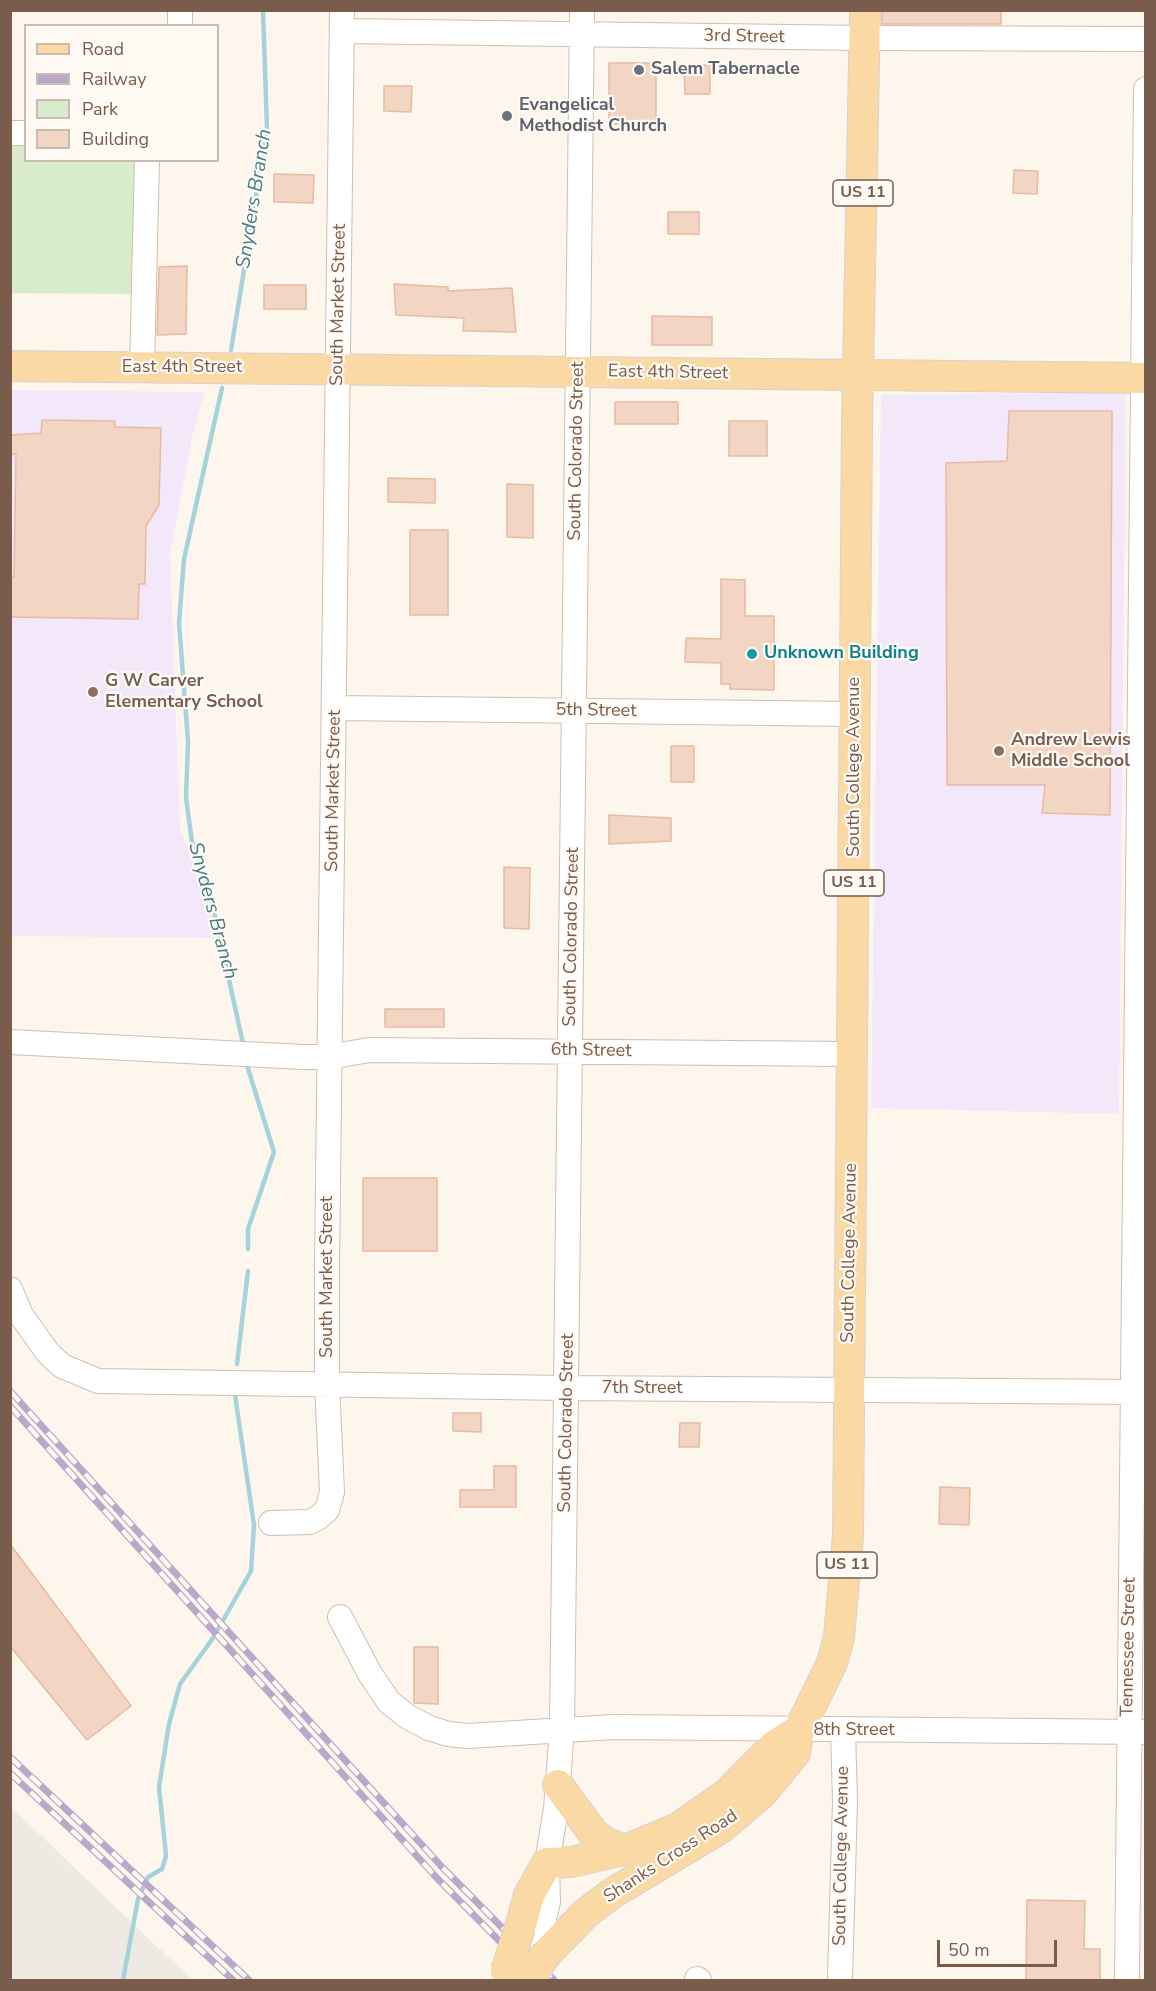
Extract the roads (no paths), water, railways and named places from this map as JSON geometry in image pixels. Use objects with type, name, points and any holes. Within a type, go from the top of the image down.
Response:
[{"type":"main road","name":"South College Avenue","points":[[799,1730],[828,1672],[839,1637],[848,1536],[858,375],[864,25]]},
{"type":"main road","name":"East 4th Street","points":[[10,366],[1144,378]]},
{"type":"main road","name":"Shanks Cross Road","points":[[547,1863],[571,1862],[625,1850],[678,1828],[706,1810],[745,1777],[774,1746],[799,1730]]},
{"type":"main road","name":"Shanks Cross Road","points":[[512,1977],[535,1942],[691,1847],[743,1811],[780,1773],[795,1753],[799,1730]]},
{"type":"main road","points":[[558,1785],[593,1833],[606,1843],[625,1850]]},
{"type":"main road","name":"South Colorado Street","points":[[535,1942],[529,1895],[547,1863]]},
{"type":"street","name":"3rd Street","points":[[342,21],[864,25],[1146,39]]},
{"type":"street","name":"South Market Street","points":[[271,1523],[310,1522],[327,1510],[331,1500],[327,1383],[329,1057],[336,708],[342,21]]},
{"type":"street","name":"South Colorado Street","points":[[547,1863],[558,1785],[562,1728],[582,22]]},
{"type":"street","name":"Tennessee Street","points":[[1127,1980],[1136,1732],[1146,89]]},
{"type":"street","points":[[142,368],[147,162]]},
{"type":"street","name":"5th Street","points":[[336,708],[856,714]]},
{"type":"street","name":"6th Street","points":[[10,1042],[329,1057],[369,1050],[853,1054]]},
{"type":"street","name":"7th Street","points":[[10,1289],[33,1335],[62,1366],[98,1381],[567,1388],[1139,1392]]},
{"type":"street","name":"8th Street","points":[[340,1617],[370,1674],[389,1702],[408,1718],[429,1728],[468,1736],[562,1728],[1136,1732]]},
{"type":"street","name":"South College Avenue","points":[[840,1980],[845,1802],[843,1731]]},
{"type":"waterway","name":"Snyders Branch","points":[[231,350],[267,129],[263,10]]},
{"type":"waterway","name":"Snyders Branch","points":[[222,388],[184,559],[179,623],[188,741],[186,798],[192,842],[209,889],[244,1048]]},
{"type":"waterway","name":"Snyders Branch","points":[[246,1062],[274,1152],[248,1229],[248,1249]]},
{"type":"waterway","name":"Snyders Branch","points":[[237,1364],[248,1271]]},
{"type":"waterway","name":"Snyders Branch","points":[[123,1980],[138,1899],[148,1877],[162,1869],[166,1856],[159,1787],[169,1724],[180,1684],[213,1638],[251,1571],[254,1525],[235,1395]]},
{"type":"railway","points":[[10,1391],[442,1867],[554,1980]]},
{"type":"railway","points":[[10,1406],[435,1876],[538,1980]]},
{"type":"railway","points":[[10,1757],[249,1980]]},
{"type":"railway","points":[[10,1773],[233,1980]]},
{"type":"place","name":"Salem Tabernacle","points":[[639,70]]},
{"type":"place","name":"Evangelical Methodist Church","points":[[507,116]]},
{"type":"place","name":"Unknown Building","points":[[752,654]]},
{"type":"place","name":"G W Carver Elementary School","points":[[93,692]]},
{"type":"place","name":"Andrew Lewis Middle School","points":[[999,751]]}]
